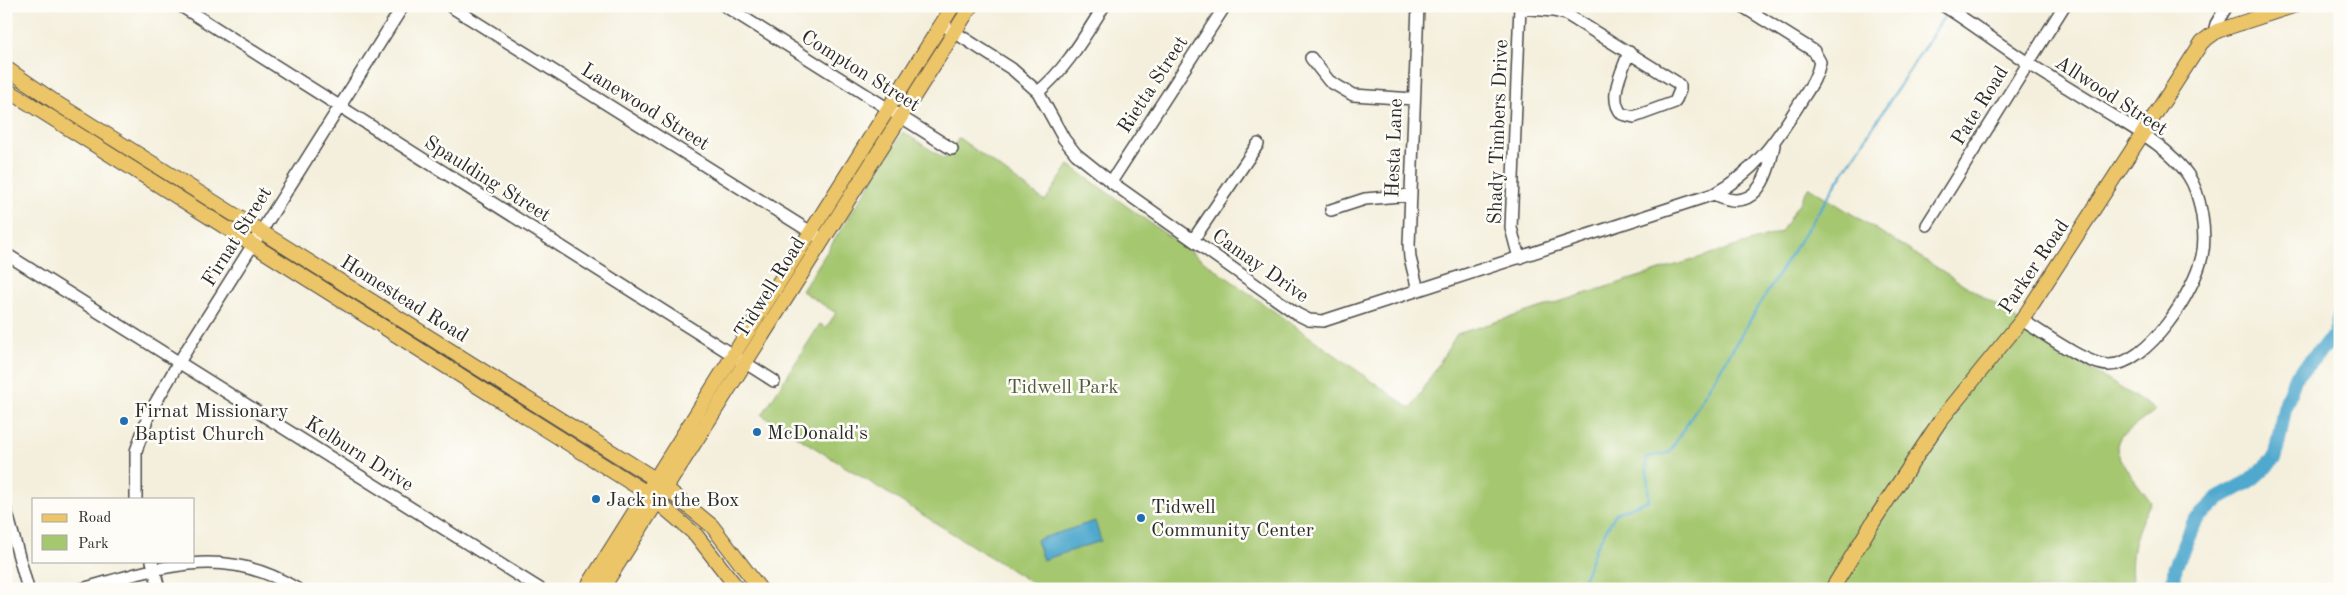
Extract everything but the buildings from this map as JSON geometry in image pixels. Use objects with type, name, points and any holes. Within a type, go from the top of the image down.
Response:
[{"type":"main road","name":"Tidwell Road","points":[[602,589],[733,355],[810,230],[953,6]]},
{"type":"main road","name":"Tidwell Road","points":[[660,484],[746,363],[822,239],[971,6]]},
{"type":"main road","name":"Parker Road","points":[[1832,589],[1875,519],[1935,429],[2022,320],[2202,42],[2215,28],[2293,6]]},
{"type":"main road","name":"Homestead Road","points":[[6,68],[58,104],[660,484],[712,526],[760,589]]},
{"type":"main road","name":"Homestead Road","points":[[6,89],[442,363],[652,498],[696,535],[738,589]]},
{"type":"main road","points":[[50,117],[58,104]]},
{"type":"main road","points":[[136,171],[144,158]]},
{"type":"main road","points":[[442,363],[448,349]]},
{"type":"main road","points":[[545,429],[554,416]]},
{"type":"main road","name":"Tidwell Road","points":[[586,589],[652,498]]},
{"type":"street","name":"Spaulding Street","points":[[181,6],[774,381]]},
{"type":"street","name":"Firnat Street","points":[[136,498],[136,452],[148,414],[261,231],[404,6]]},
{"type":"street","name":"Lanewood Street","points":[[450,6],[822,239]]},
{"type":"street","name":"Compton Street","points":[[725,6],[952,149]]},
{"type":"street","points":[[1038,92],[1056,77],[1104,6]]},
{"type":"street","name":"Rietta Street","points":[[1111,182],[1225,6]]},
{"type":"street","name":"Hesta Lane","points":[[1418,6],[1409,251],[1418,290]]},
{"type":"street","name":"Camay Drive","points":[[942,23],[1012,69],[1038,92],[1064,139],[1076,154],[1111,182],[1309,320],[1323,320],[1714,194],[1746,174],[1774,142],[1818,74],[1820,62],[1814,52],[1742,6]]},
{"type":"street","name":"Allwood Street","points":[[1944,6],[2028,63],[2142,134],[2169,155],[2189,176],[2201,208],[2202,254],[2198,270],[2185,296],[2157,337],[2137,354],[2119,363],[2108,365],[2090,361],[2022,320]]},
{"type":"street","name":"Pate Road","points":[[1927,225],[2064,6]]},
{"type":"street","points":[[2215,28],[2227,6]]},
{"type":"street","points":[[1520,7],[1566,14],[1629,52],[1680,86],[1675,102],[1634,117],[1622,114],[1616,104],[1616,95],[1629,52]]},
{"type":"street","name":"Shady Timbers Drive","points":[[1519,258],[1512,228],[1520,7]]},
{"type":"street","points":[[1311,58],[1329,81],[1353,95],[1414,99]]},
{"type":"street","name":"Camay Drive","points":[[1714,194],[1722,198],[1734,200],[1746,198],[1756,192],[1764,181],[1769,168],[1774,142]]},
{"type":"street","points":[[1193,240],[1258,144]]},
{"type":"street","points":[[1331,210],[1365,199],[1411,195]]},
{"type":"street","name":"Kelburn Drive","points":[[6,254],[540,589]]},
{"type":"street","points":[[6,510],[28,589]]},
{"type":"street","points":[[82,589],[153,565],[204,562],[238,565],[281,579],[297,589]]},
{"type":"street","points":[[153,565],[159,589]]},
{"type":"green space","name":"Tidwell Park","points":[[903,132],[945,159],[959,138],[1045,201],[1069,165],[1411,409],[1457,334],[1781,232],[1809,187],[2009,313],[2030,332],[2156,410],[2121,436],[2117,446],[2121,460],[2151,502],[2134,544],[2131,565],[2133,589],[1042,589],[762,415],[820,324],[826,328],[836,313],[802,291]]},
{"type":"water","points":[[1095,521],[1101,541],[1043,560],[1036,540]]},
{"type":"waterway","points":[[1580,589],[1596,547],[1616,513],[1649,500],[1646,457],[1669,453],[1784,265],[1947,12]]},
{"type":"waterway","points":[[2173,589],[2175,568],[2194,522],[2219,498],[2250,481],[2275,458],[2285,406],[2295,378],[2335,335],[2340,314]]},
{"type":"place","name":"Firnat Missionary Baptist Church","points":[[124,421]]},
{"type":"place","name":"McDonald's","points":[[757,432]]},
{"type":"place","name":"Jack in the Box","points":[[596,499]]},
{"type":"place","name":"Tidwell Community Center","points":[[1141,518]]}]
